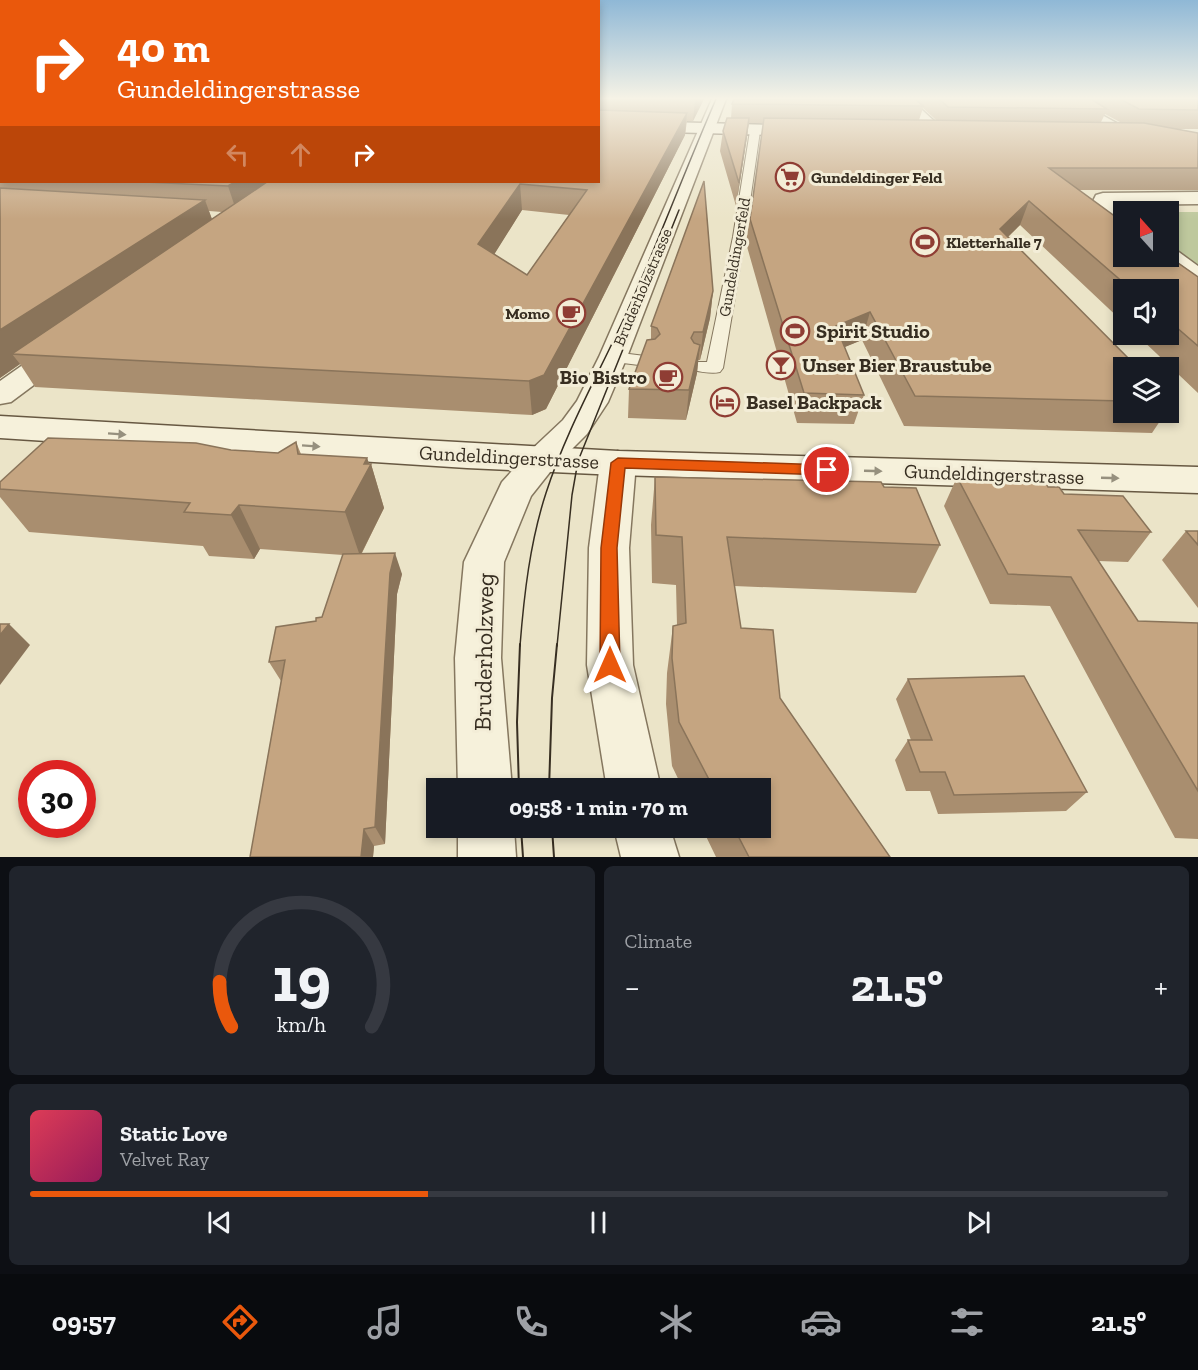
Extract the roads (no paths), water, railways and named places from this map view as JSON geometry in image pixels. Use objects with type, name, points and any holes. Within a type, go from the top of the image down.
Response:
[{"type":"street","name":"Bruderholzstrasse","points":[[542,459],[586,413],[613,357],[703,139]]},
{"type":"street","points":[[1157,139],[1179,142],[1198,148]]},
{"type":"street","points":[[1113,214],[1101,205],[1103,199],[1198,198]]},
{"type":"street","points":[[1179,263],[1198,277]]},
{"type":"street","points":[[0,395],[87,332]]},
{"type":"street","name":"Gundeldingerstrasse","points":[[0,427],[618,463],[1198,480]]},
{"type":"street","points":[[28,462],[58,431]]},
{"type":"street","name":"Bruderholzweg","points":[[484,778],[478,658],[484,562],[515,491],[542,459]]},
{"type":"street","points":[[618,463],[609,548],[610,665],[632,778]]},
{"type":"street","points":[[486,838],[487,857]]},
{"type":"street","points":[[645,838],[650,857]]},
{"type":"lane","name":"Gundeldingerfeld","points":[[699,366],[714,368],[739,237],[754,139]]},
{"type":"lane","points":[[613,357],[647,361]]},
{"type":"tram line","points":[[520,646],[532,549],[540,512],[554,470],[638,287],[699,139]]},
{"type":"tram line","points":[[557,646],[572,495],[578,461],[679,210]]},
{"type":"tram line","points":[[519,778],[517,722],[520,644]]},
{"type":"tram line","points":[[549,778],[552,698],[557,644]]},
{"type":"tram line","points":[[522,838],[523,857]]},
{"type":"tram line","points":[[553,838],[554,857]]},
{"type":"place","name":"Gundeldinger Feld","points":[[790,177]]},
{"type":"place","name":"Kletterhalle 7","points":[[925,242]]},
{"type":"place","name":"Momo","points":[[571,313]]},
{"type":"place","name":"Spirit Studio","points":[[795,331]]},
{"type":"place","name":"Unser Bier Braustube","points":[[781,365]]},
{"type":"place","name":"Bio Bistro","points":[[668,377]]},
{"type":"place","name":"Basel Backpack","points":[[725,402]]}]
